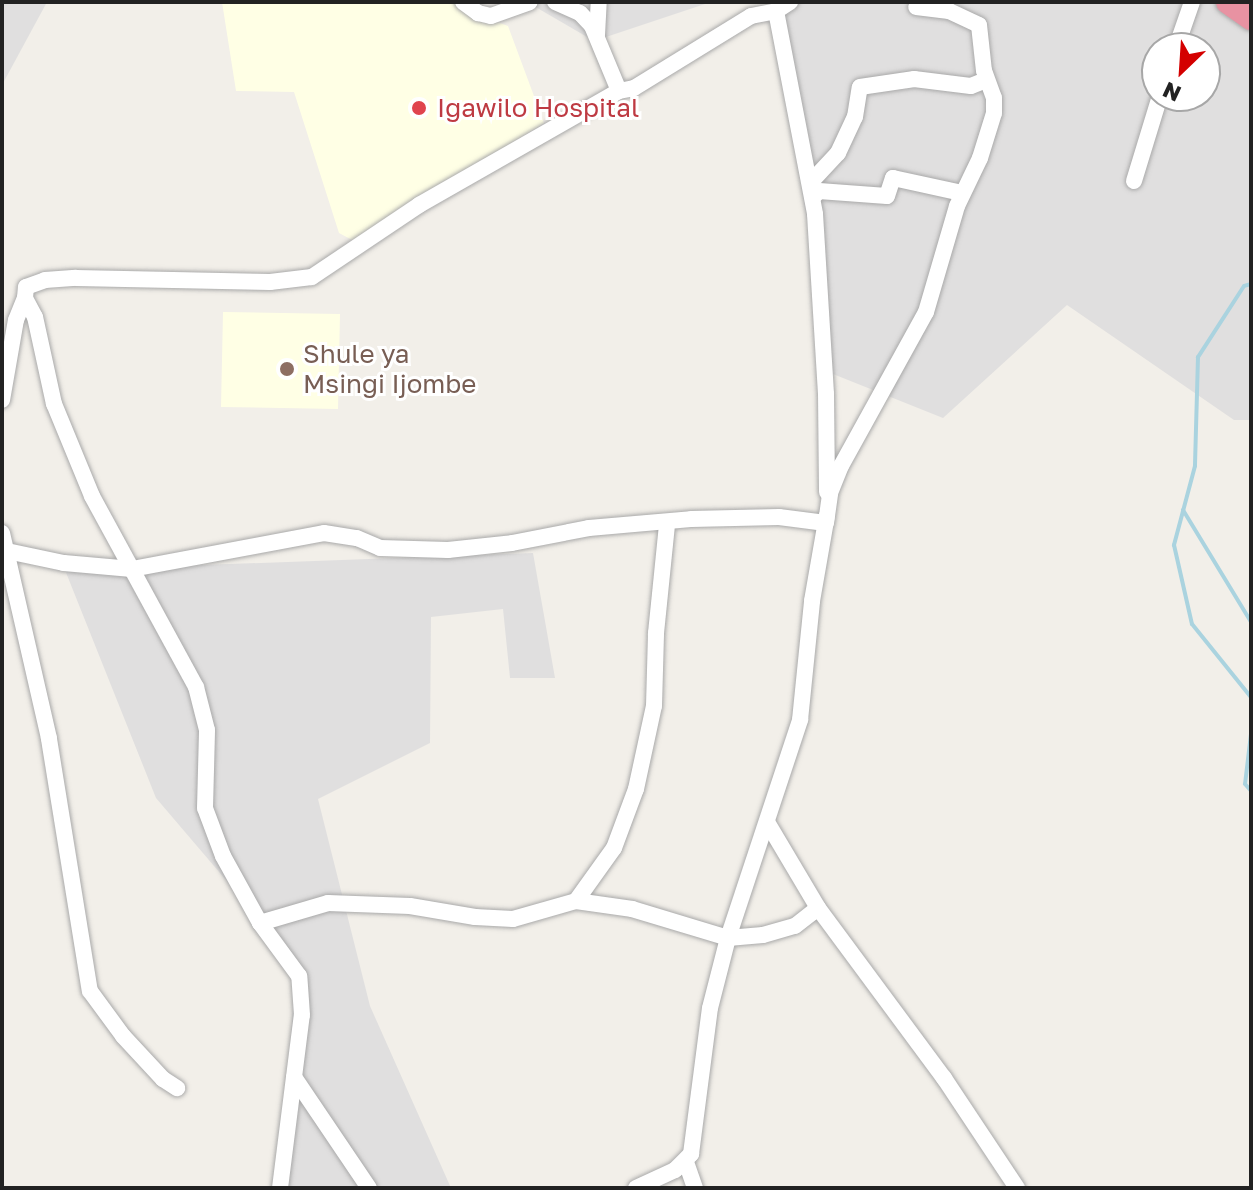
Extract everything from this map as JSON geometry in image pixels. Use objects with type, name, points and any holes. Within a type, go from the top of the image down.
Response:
[{"type":"highway","points":[[1228,2],[1251,18]]},
{"type":"street","points":[[463,2],[473,11],[489,16],[530,2]]},
{"type":"street","points":[[555,2],[580,13],[597,35],[619,91]]},
{"type":"street","points":[[597,35],[599,2]]},
{"type":"street","points":[[1182,32],[1192,2]]},
{"type":"street","points":[[2,400],[6,352],[26,287],[45,280],[270,282],[312,277],[419,205],[619,91],[634,88],[751,16],[783,6],[812,190],[826,394],[826,523]]},
{"type":"street","points":[[636,1188],[686,1162],[693,1146],[710,1008],[728,938],[800,720],[812,601],[830,493],[841,466],[926,312],[962,193],[980,158],[994,113],[994,98],[986,80],[979,25],[949,11],[916,7]]},
{"type":"street","points":[[812,190],[838,153],[855,117],[857,93],[862,86],[914,79],[971,86],[986,80]]},
{"type":"street","points":[[1134,181],[1155,112]]},
{"type":"street","points":[[812,190],[886,196],[893,178],[962,193]]},
{"type":"street","points":[[25,298],[35,317],[54,404],[99,510],[196,687],[207,730],[205,808],[223,856],[260,923],[299,976],[302,1015],[280,1188]]},
{"type":"street","points":[[7,551],[64,563],[132,569],[324,533],[357,538],[380,548],[448,550],[589,528],[667,524],[691,519],[779,517],[826,523]]},
{"type":"street","points":[[576,901],[614,848],[636,789],[654,706],[656,633],[667,524]]},
{"type":"street","points":[[2,533],[49,739],[90,991],[123,1036],[163,1079],[177,1088]]},
{"type":"street","points":[[767,822],[818,908],[944,1078],[1017,1188]]},
{"type":"street","points":[[260,923],[328,903],[410,906],[504,919],[526,917],[576,901],[632,909],[728,938],[763,935],[795,926],[818,908]]},
{"type":"street","points":[[294,1077],[369,1188]]},
{"type":"street","points":[[686,1162],[695,1188]]},
{"type":"shaded area","points":[[2,2],[47,2],[2,85]]},
{"type":"shaded area","name":"Igawilo Hospital","points":[[222,2],[461,2],[470,12],[508,26],[544,123],[354,241],[339,233],[294,92],[236,91]]},
{"type":"shaded area","points":[[527,2],[711,2],[594,41]]},
{"type":"shaded area","points":[[770,2],[1251,2],[1251,420],[1234,420],[1067,305],[943,418],[833,374]]},
{"type":"shaded area","points":[[223,312],[340,314],[338,409],[221,407]]},
{"type":"shaded area","points":[[533,553],[555,678],[510,678],[503,609],[431,617],[430,743],[318,799],[370,1006],[451,1188],[281,1188],[296,962],[156,798],[65,570]]},
{"type":"waterway","points":[[1251,284],[1244,286],[1198,357],[1195,466],[1174,545],[1192,624],[1251,697]]},
{"type":"waterway","points":[[1183,510],[1251,622]]},
{"type":"waterway","points":[[1251,734],[1245,784],[1251,791]]},
{"type":"place","name":"Igawilo Hospital","points":[[419,108]]},
{"type":"place","name":"Shule ya Msingi Ijombe","points":[[287,369]]}]
